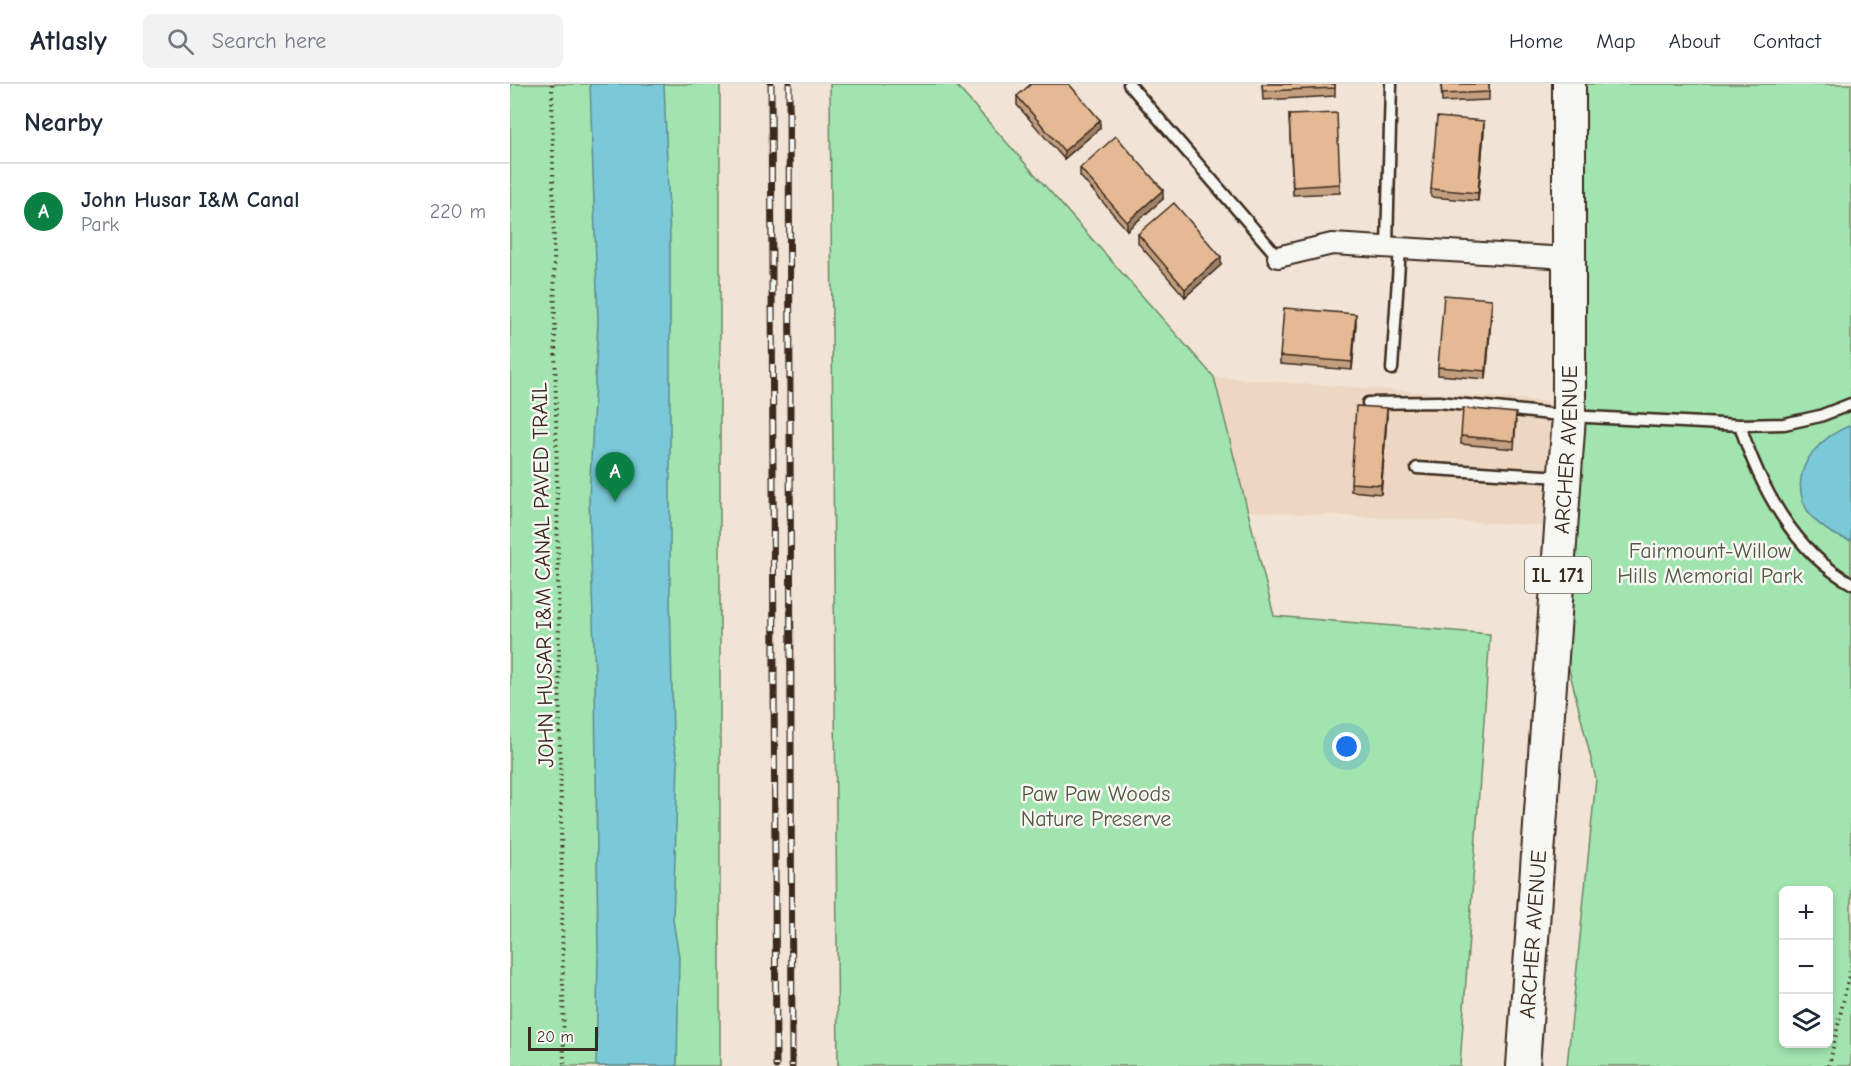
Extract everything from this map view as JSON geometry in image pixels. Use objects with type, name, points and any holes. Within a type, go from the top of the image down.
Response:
[{"type":"main road","name":"ARCHER AVENUE","points":[[1523,1066],[1569,416],[1569,84]]},
{"type":"street","points":[[1278,257],[1332,244],[1568,258]]},
{"type":"lane","points":[[1129,84],[1278,257]]},
{"type":"lane","points":[[1391,84],[1394,248],[1392,369]]},
{"type":"lane","points":[[1368,403],[1439,402],[1569,416],[1740,425],[1784,424],[1820,416],[1851,404]]},
{"type":"lane","points":[[1740,425],[1760,478],[1797,537],[1818,559],[1851,583]]},
{"type":"lane","points":[[1418,468],[1564,477]]},
{"type":"path","name":"JOHN HUSAR I&M CANAL PAVED TRAIL","points":[[552,84],[564,1066]]},
{"type":"path","points":[[1829,1066],[1851,966]]},
{"type":"shaded area","points":[[1214,377],[1556,402],[1548,526],[1245,511]]},
{"type":"green space","points":[[510,84],[720,84],[720,1066],[510,1066]]},
{"type":"green space","name":"Paw Paw Woods Nature Preserve","points":[[830,84],[955,84],[1214,377],[1274,616],[1490,634],[1460,1066],[838,1066]]},
{"type":"green space","name":"Fairmount-Willow Hills Memorial Park","points":[[1574,84],[1851,84],[1851,1066],[1567,1066],[1596,779],[1567,661]]},
{"type":"water","points":[[590,84],[664,84],[670,240],[670,595],[673,739],[678,764],[673,920],[679,957],[677,1066],[596,1066],[598,956],[595,678],[589,500],[598,322]]},
{"type":"water","points":[[1851,425],[1851,541],[1828,531],[1812,517],[1803,501],[1800,484],[1804,467],[1814,451],[1829,437]]},
{"type":"building","points":[[1031,84],[1069,84],[1100,120],[1064,151],[1017,96]]},
{"type":"building","points":[[1262,84],[1335,84],[1335,88],[1263,91]]},
{"type":"building","points":[[1441,84],[1489,84],[1489,92],[1442,94]]},
{"type":"building","points":[[1337,113],[1340,184],[1293,187],[1289,115]]},
{"type":"building","points":[[1437,117],[1484,121],[1478,193],[1431,189]]},
{"type":"building","points":[[1116,136],[1163,190],[1127,222],[1080,168]]},
{"type":"building","points":[[1174,203],[1221,257],[1185,289],[1138,234]]},
{"type":"building","points":[[1444,295],[1492,299],[1486,371],[1438,367]]},
{"type":"building","points":[[1284,308],[1356,314],[1352,362],[1280,356]]},
{"type":"building","points":[[1356,406],[1387,408],[1381,485],[1351,483]]},
{"type":"building","points":[[1463,408],[1516,413],[1514,441],[1461,436]]},
{"type":"railway","points":[[771,84],[776,1066]]},
{"type":"railway","points":[[789,84],[792,1066]]},
{"type":"place","name":"John Husar I&M Canal","points":[[615,502]]}]
